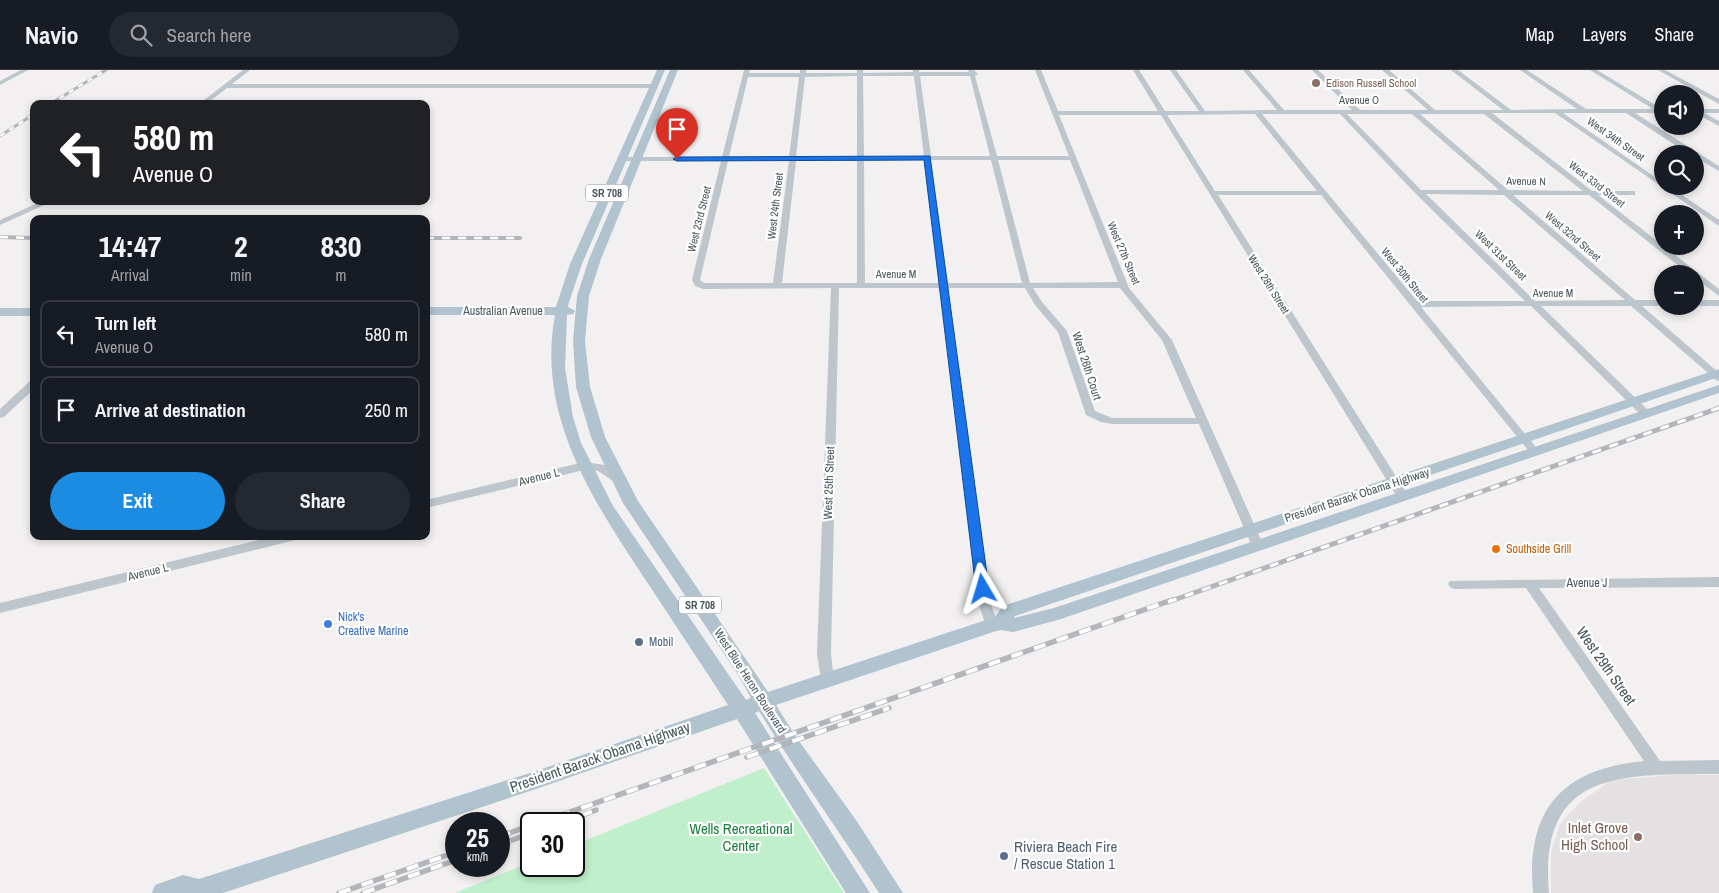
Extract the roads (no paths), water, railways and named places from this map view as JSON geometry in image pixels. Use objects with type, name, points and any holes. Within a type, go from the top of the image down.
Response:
[{"type":"main road","name":"West Blue Heron Boulevard","points":[[661,70],[568,282],[560,314],[558,345],[560,392],[571,435],[584,466],[606,508],[740,710],[769,750],[859,893]]},
{"type":"main road","points":[[667,70],[663,81],[668,83]]},
{"type":"main road","name":"West Blue Heron Boulevard","points":[[674,70],[595,259],[580,314],[580,363],[587,403],[598,437],[631,503],[764,702],[789,743],[849,827],[892,893]]},
{"type":"main road","points":[[653,86],[659,89],[652,109],[656,110]]},
{"type":"main road","name":"Australian Avenue","points":[[430,311],[580,314]]},
{"type":"main road","points":[[0,312],[30,312]]},
{"type":"main road","name":"Australian Avenue","points":[[430,319],[560,314]]},
{"type":"main road","points":[[0,320],[30,320]]},
{"type":"main road","name":"President Barack Obama Highway","points":[[1254,537],[1403,497],[1646,414],[1718,379]]},
{"type":"main road","name":"President Barack Obama Highway","points":[[163,893],[184,886],[198,891],[533,781],[649,740],[996,624],[1013,625],[1055,614],[1394,482],[1634,402],[1718,379]]},
{"type":"street","points":[[0,83],[25,70]]},
{"type":"street","points":[[208,100],[248,70]]},
{"type":"street","name":"West 27th Street","points":[[1038,70],[1124,285],[1132,298],[1157,325],[1167,340],[1254,537]]},
{"type":"street","name":"West 28th Street","points":[[1136,70],[1403,497]]},
{"type":"street","points":[[1174,70],[1203,112]]},
{"type":"street","points":[[1246,70],[1282,112]]},
{"type":"street","points":[[1315,70],[1358,112]]},
{"type":"street","points":[[1385,70],[1433,111]]},
{"type":"street","points":[[1454,70],[1509,111]]},
{"type":"street","name":"West 34th Street","points":[[1523,70],[1584,111]]},
{"type":"street","points":[[1593,70],[1654,107]]},
{"type":"street","points":[[1660,70],[1719,102]]},
{"type":"street","points":[[747,72],[973,72]]},
{"type":"street","name":"West 23rd Street","points":[[698,284],[696,280],[747,72]]},
{"type":"street","name":"West 24th Street","points":[[777,286],[803,72]]},
{"type":"street","points":[[860,72],[861,286]]},
{"type":"street","points":[[916,72],[985,604],[996,624]]},
{"type":"street","name":"West 26th Court","points":[[973,72],[1023,278],[1038,304],[1062,331],[1090,413],[1100,419],[1112,421],[1202,421]]},
{"type":"street","points":[[0,76],[13,76]]},
{"type":"street","points":[[227,86],[653,86]]},
{"type":"street","points":[[1704,111],[1719,110]]},
{"type":"street","name":"West 32nd Street","points":[[1412,111],[1718,379]]},
{"type":"street","name":"West 33rd Street","points":[[1485,111],[1683,265]]},
{"type":"street","name":"West 34th Street","points":[[1556,111],[1654,180]]},
{"type":"street","points":[[1627,111],[1681,145]]},
{"type":"street","name":"Avenue O","points":[[1055,112],[1654,111]]},
{"type":"street","name":"West 30th Street","points":[[1257,112],[1535,452]]},
{"type":"street","name":"West 31st Street","points":[[1342,112],[1419,192],[1536,304],[1646,414]]},
{"type":"street","points":[[1704,116],[1719,124]]},
{"type":"street","points":[[621,159],[1073,158]]},
{"type":"street","points":[[1704,160],[1719,169]]},
{"type":"street","name":"Avenue N","points":[[1419,192],[1632,192]]},
{"type":"street","points":[[1213,193],[1323,193]]},
{"type":"street","name":"West 34th Street","points":[[1676,195],[1719,224]]},
{"type":"street","points":[[0,223],[40,205]]},
{"type":"street","name":"West 33rd Street","points":[[1704,281],[1719,293]]},
{"type":"street","name":"Avenue M","points":[[698,284],[777,286],[1124,285]]},
{"type":"street","name":"West 25th Street","points":[[827,681],[824,654],[835,286]]},
{"type":"street","name":"Avenue M","points":[[1414,304],[1654,303]]},
{"type":"street","points":[[1704,303],[1719,303]]},
{"type":"street","points":[[0,415],[30,387]]},
{"type":"street","name":"Avenue L","points":[[430,503],[584,466],[601,468],[619,481]]},
{"type":"street","name":"Avenue L","points":[[0,608],[279,540]]},
{"type":"street","name":"Avenue J","points":[[1454,584],[1719,582]]},
{"type":"street","name":"West 29th Street","points":[[1529,583],[1657,768]]},
{"type":"street","points":[[1541,893],[1538,873],[1543,833],[1551,816],[1562,801],[1583,784],[1602,775],[1623,771],[1657,768],[1719,768]]},
{"type":"railway","points":[[57,100],[106,70]]},
{"type":"railway","points":[[0,136],[30,117]]},
{"type":"railway","points":[[0,237],[30,238]]},
{"type":"railway","points":[[430,238],[520,238]]},
{"type":"railway","points":[[1168,602],[1719,408]]},
{"type":"railway","points":[[570,812],[1172,600]]},
{"type":"railway","points":[[747,757],[889,708]]},
{"type":"railway","points":[[585,814],[596,810]]},
{"type":"railway","points":[[510,833],[520,829]]},
{"type":"railway","points":[[510,841],[520,837]]},
{"type":"railway","points":[[339,893],[445,856]]},
{"type":"railway","points":[[363,893],[445,864]]},
{"type":"place","name":"Edison Russell School","points":[[1316,83]]},
{"type":"place","name":"Southside Grill","points":[[1496,549]]},
{"type":"place","name":"Nick's Creative Marine","points":[[328,624]]},
{"type":"place","name":"Mobil","points":[[639,642]]},
{"type":"place","name":"Inlet Grove High School","points":[[1638,837]]},
{"type":"place","name":"Riviera Beach Fire / Rescue Station 1","points":[[1004,856]]},
{"type":"park label","name":"Wells Recreational Center","points":[[741,838]]}]
